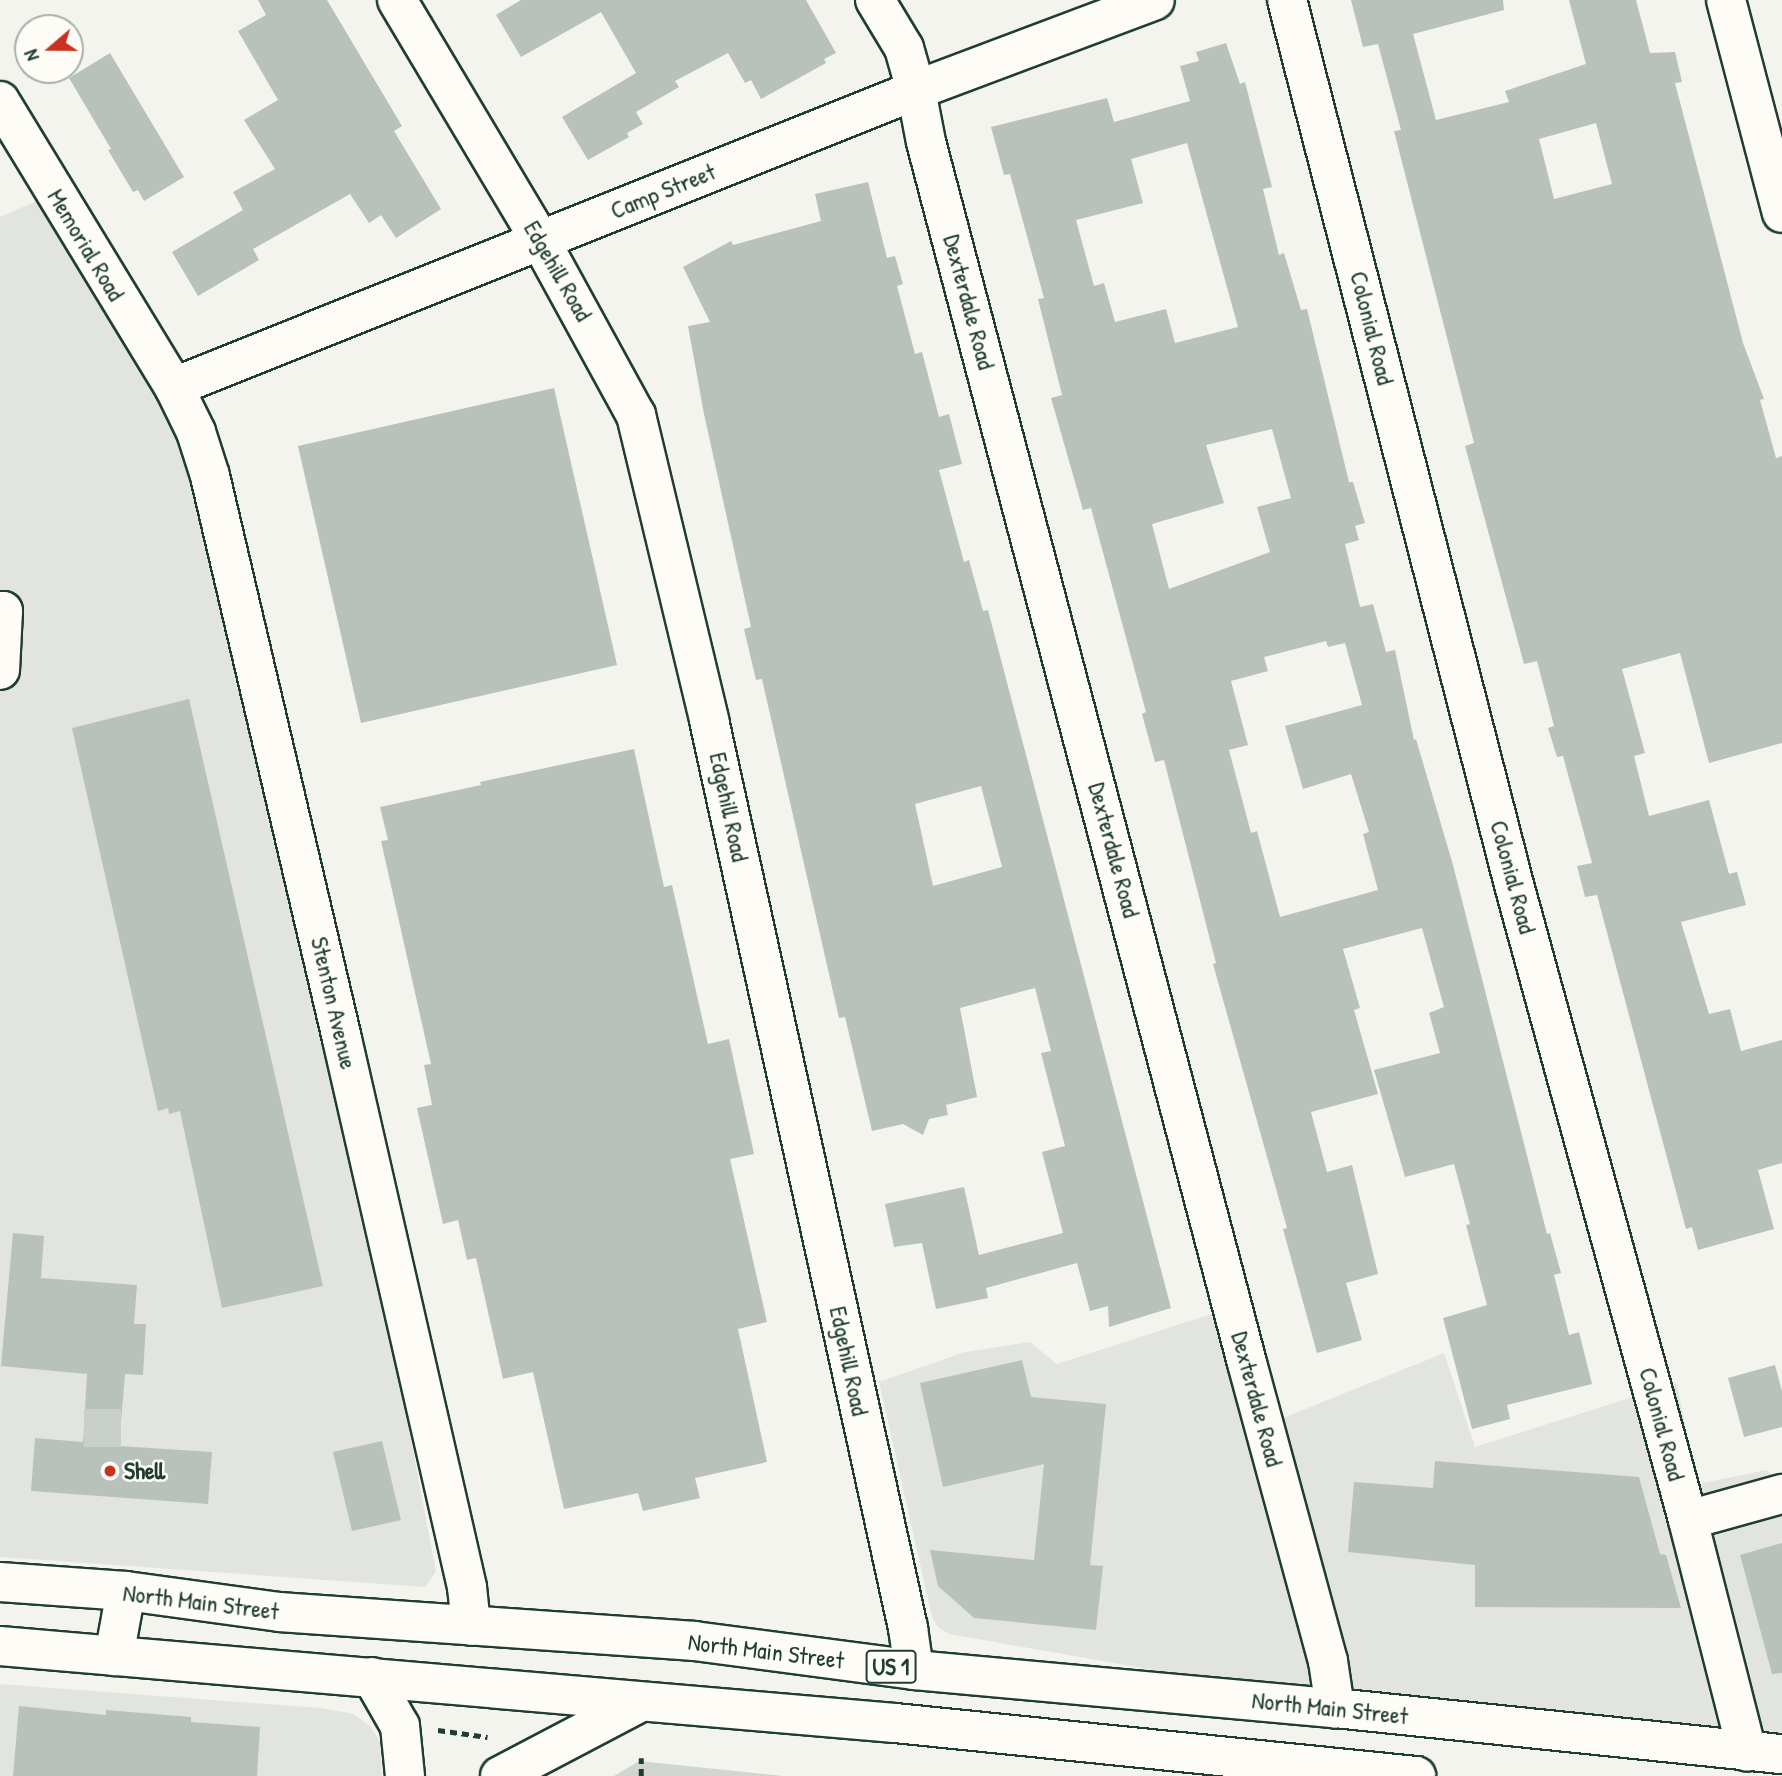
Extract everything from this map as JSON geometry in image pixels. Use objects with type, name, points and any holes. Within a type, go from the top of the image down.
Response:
[{"type":"street","name":"Edgehill Road","points":[[397,0],[540,240],[636,415],[709,720],[908,1628],[914,1670]]},
{"type":"street","name":"Dexterdale Road","points":[[875,0],[904,48],[916,90],[926,142],[1247,1363],[1330,1667],[1335,1708]]},
{"type":"street","name":"Camp Street","points":[[174,387],[916,90],[1155,0]]},
{"type":"street","name":"Colonial Road","points":[[1287,0],[1513,881],[1688,1520],[1765,1753]]},
{"type":"street","points":[[1726,0],[1782,213]]},
{"type":"street","name":"Memorial Road","points":[[0,101],[174,387]]},
{"type":"street","name":"Stenton Avenue","points":[[174,387],[196,432],[210,476],[287,797],[464,1573],[471,1626]]},
{"type":"street","points":[[0,670],[2,611]]},
{"type":"street","points":[[1688,1520],[1782,1494]]},
{"type":"street","name":"North Main Street","points":[[0,1582],[126,1591],[280,1612],[694,1641],[914,1670],[1335,1708],[1765,1753]]},
{"type":"street","points":[[114,1656],[126,1591]]},
{"type":"street","name":"US 1","points":[[0,1646],[895,1723],[1416,1776]]},
{"type":"street","points":[[372,1677],[400,1726],[404,1776]]},
{"type":"street","points":[[1150,1749],[1162,1692]]},
{"type":"street","points":[[500,1776],[641,1702]]},
{"type":"path","points":[[438,1730],[496,1738]]},
{"type":"path","points":[[641,1758],[641,1776]]},
{"type":"shaded area","points":[[41,199],[166,414],[245,560],[436,1572],[425,1587],[0,1557],[0,217]]},
{"type":"shaded area","points":[[1245,1303],[1278,1420],[1444,1353],[1475,1447],[1677,1383],[1698,1494],[1703,1483],[1766,1470],[1782,1482],[1782,1751],[1340,1703],[949,1634],[938,1627],[932,1617],[879,1382],[965,1352],[1030,1342],[1057,1364]]},
{"type":"shaded area","points":[[0,1684],[321,1708],[354,1714],[370,1726],[380,1742],[382,1776],[0,1776]]},
{"type":"shaded area","points":[[639,1761],[783,1776],[614,1776]]},
{"type":"building","points":[[258,0],[327,0],[402,126],[394,131],[441,209],[396,238],[381,215],[369,223],[350,194],[253,249],[259,260],[198,296],[172,252],[243,210],[233,192],[275,169],[244,120],[278,100],[238,31],[266,15]]},
{"type":"building","points":[[521,0],[806,0],[836,53],[824,59],[826,63],[761,99],[751,80],[745,83],[728,53],[675,81],[679,87],[636,112],[643,124],[627,133],[629,137],[588,160],[562,117],[636,73],[601,12],[521,57],[496,15]]},
{"type":"building","points":[[1351,0],[1503,0],[1504,10],[1413,34],[1436,120],[1509,102],[1505,91],[1586,64],[1569,0],[1636,0],[1650,53],[1675,52],[1682,82],[1675,83],[1743,343],[1764,399],[1760,400],[1776,458],[1782,456],[1782,743],[1709,763],[1680,653],[1622,669],[1645,753],[1634,756],[1649,816],[1709,800],[1729,874],[1737,872],[1746,905],[1681,922],[1709,1014],[1730,1009],[1741,1051],[1782,1040],[1782,1163],[1758,1170],[1774,1229],[1698,1250],[1692,1227],[1686,1229],[1597,895],[1585,897],[1577,866],[1592,863],[1563,756],[1557,757],[1548,728],[1554,726],[1537,661],[1524,664],[1465,446],[1474,443],[1394,131],[1401,130],[1378,44],[1363,47]],"holes":[[[1596,123],[1612,184],[1554,199],[1539,139]]]},
{"type":"building","points":[[1226,43],[1240,84],[1245,82],[1272,187],[1263,189],[1279,255],[1284,253],[1301,310],[1307,309],[1349,482],[1353,482],[1365,523],[1355,526],[1359,540],[1345,544],[1360,607],[1373,604],[1386,652],[1395,650],[1414,740],[1416,739],[1453,865],[1547,1234],[1550,1233],[1561,1273],[1554,1275],[1569,1335],[1579,1332],[1592,1384],[1507,1405],[1510,1419],[1472,1429],[1443,1318],[1487,1305],[1466,1225],[1470,1224],[1454,1164],[1405,1177],[1374,1070],[1440,1053],[1429,1013],[1444,1007],[1422,928],[1343,949],[1360,1008],[1354,1010],[1378,1094],[1311,1112],[1327,1172],[1352,1165],[1378,1274],[1346,1283],[1362,1340],[1317,1353],[1283,1229],[1287,1228],[1213,964],[1216,963],[1164,760],[1155,762],[1142,714],[1146,712],[1091,508],[1083,510],[1051,398],[1062,395],[1038,299],[1044,298],[1010,174],[1004,175],[991,127],[1107,98],[1114,122],[1190,101],[1180,66],[1199,61],[1196,52]],"holes":[[[1187,143],[1238,327],[1175,343],[1166,309],[1115,322],[1104,283],[1094,286],[1076,220],[1143,203],[1131,159]],[[1272,429],[1291,498],[1257,507],[1270,552],[1169,589],[1152,524],[1224,503],[1206,445]],[[1326,641],[1328,647],[1345,643],[1362,705],[1285,726],[1303,789],[1351,774],[1369,832],[1363,834],[1378,890],[1280,917],[1257,831],[1251,833],[1229,750],[1248,745],[1231,681],[1268,671],[1264,657]]]},
{"type":"building","points":[[110,53],[184,177],[144,201],[138,190],[133,192],[73,84],[84,84],[84,69]]},
{"type":"building","points":[[868,182],[887,258],[895,256],[903,284],[897,286],[915,354],[922,352],[939,417],[949,414],[962,464],[939,470],[964,562],[969,560],[983,611],[988,610],[1171,1308],[1109,1327],[1108,1306],[1090,1311],[1077,1263],[986,1288],[988,1298],[936,1309],[922,1243],[894,1247],[885,1204],[964,1187],[979,1255],[1063,1233],[1042,1152],[1065,1146],[1041,1053],[1051,1051],[1035,988],[960,1008],[977,1097],[946,1105],[948,1115],[929,1119],[923,1135],[903,1124],[872,1131],[845,1017],[839,1018],[762,679],[756,680],[744,629],[751,627],[704,414],[688,326],[710,322],[683,267],[731,241],[733,245],[821,221],[815,194]],"holes":[[[981,786],[1002,867],[933,886],[915,804]]]},
{"type":"building","points":[[554,388],[617,665],[361,723],[298,446]]},
{"type":"building","points":[[189,699],[323,1286],[222,1308],[180,1111],[169,1114],[168,1108],[158,1111],[72,728]]},
{"type":"building","points":[[634,749],[664,887],[672,885],[708,1044],[729,1039],[754,1154],[730,1159],[767,1322],[738,1329],[767,1462],[695,1478],[700,1498],[643,1511],[638,1493],[564,1509],[533,1372],[503,1379],[476,1258],[467,1260],[458,1220],[443,1224],[417,1108],[432,1105],[424,1065],[431,1064],[381,841],[388,840],[380,807],[481,785],[480,782]]},
{"type":"building","points":[[13,1233],[44,1236],[41,1278],[137,1285],[134,1324],[146,1324],[143,1375],[125,1374],[119,1446],[212,1452],[208,1504],[31,1491],[35,1438],[83,1442],[87,1374],[1,1366]]},
{"type":"building","points":[[1022,1360],[1031,1397],[1106,1404],[1090,1565],[1103,1566],[1096,1630],[974,1618],[938,1586],[930,1550],[1034,1560],[1044,1464],[943,1487],[920,1383]]},
{"type":"building","points":[[1775,1365],[1782,1391],[1782,1427],[1744,1437],[1728,1378]]},
{"type":"building","points":[[382,1441],[401,1520],[352,1531],[333,1452]]},
{"type":"building","points":[[1435,1461],[1639,1477],[1660,1554],[1666,1555],[1681,1608],[1475,1607],[1475,1565],[1348,1552],[1354,1482],[1433,1488]]},
{"type":"building","points":[[1782,1543],[1782,1673],[1772,1674],[1740,1555]]},
{"type":"building","points":[[19,1706],[106,1715],[106,1710],[191,1717],[191,1722],[260,1727],[257,1776],[13,1776]]},
{"type":"tunnel","points":[[84,1428],[121,1428]]},
{"type":"place","name":"Shell","points":[[110,1471]]}]
